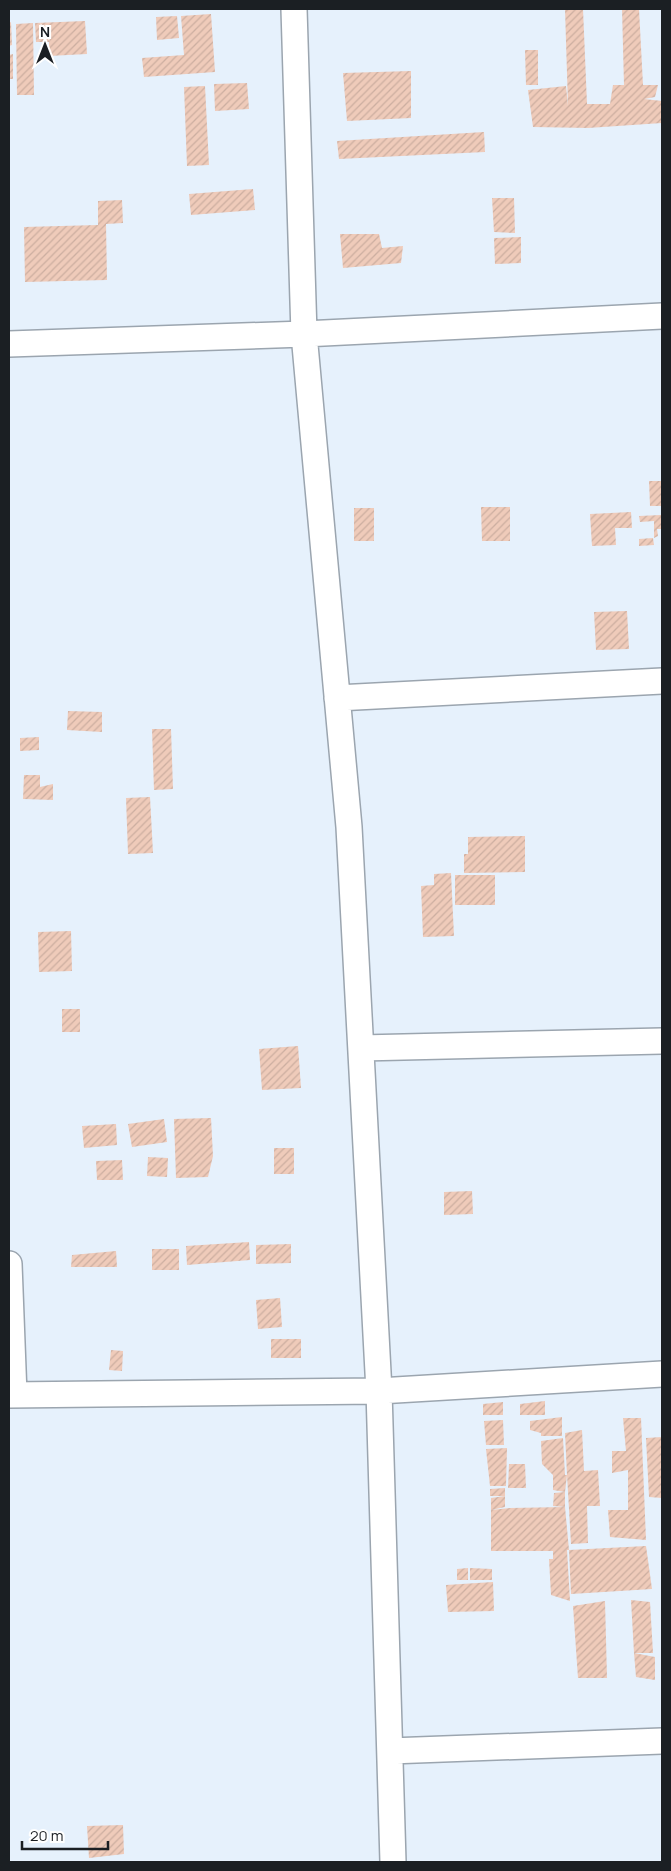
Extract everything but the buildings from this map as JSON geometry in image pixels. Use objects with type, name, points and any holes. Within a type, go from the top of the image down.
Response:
[{"type":"street","points":[[294,9],[304,334],[349,827],[361,1048],[379,1391],[393,1862]]},
{"type":"street","points":[[9,344],[304,334],[662,316]]},
{"type":"street","points":[[337,698],[662,681]]},
{"type":"street","points":[[361,1048],[662,1041]]},
{"type":"street","points":[[9,1264],[11,1395],[379,1391],[662,1374]]},
{"type":"street","points":[[390,1751],[662,1741]]}]
